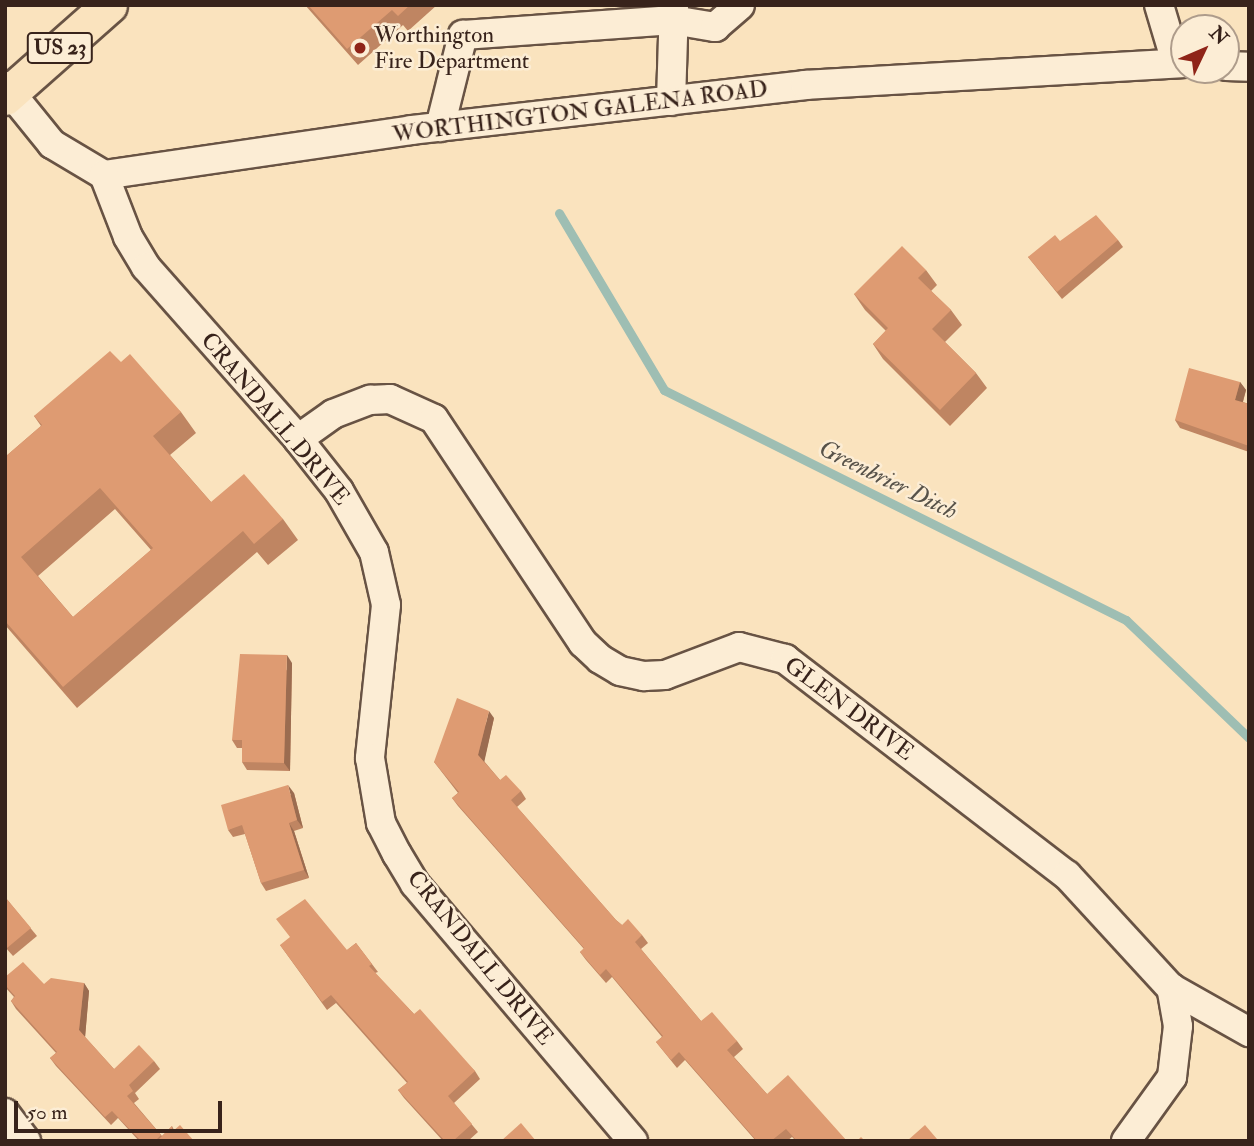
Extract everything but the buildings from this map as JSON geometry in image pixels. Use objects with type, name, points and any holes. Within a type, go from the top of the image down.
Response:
[{"type":"main road","name":"US 23","points":[[7,88],[109,5]]},
{"type":"street","points":[[440,127],[463,34],[674,13],[715,27],[740,5]]},
{"type":"street","points":[[1159,5],[1170,35]]},
{"type":"street","points":[[671,101],[674,13]]},
{"type":"street","name":"WORTHINGTON GALENA ROAD","points":[[104,175],[440,127],[805,85],[1170,64]]},
{"type":"street","points":[[7,88],[52,144],[104,175]]},
{"type":"street","name":"CRANDALL DRIVE","points":[[104,175],[128,237],[146,267],[298,439],[358,520],[382,577],[386,605],[370,758],[381,823],[415,884],[633,1141]]},
{"type":"street","name":"GLEN DRIVE","points":[[298,439],[333,414],[370,400],[390,399],[434,419],[583,643],[600,659],[620,671],[644,676],[666,675],[739,647],[785,659],[1067,874],[1171,988]]},
{"type":"street","points":[[1171,988],[1249,1032]]},
{"type":"street","points":[[1126,1141],[1172,1077],[1178,1026],[1171,988]]},
{"type":"street","points":[[5,1113],[26,1141]]},
{"type":"waterway","name":"Greenbrier Ditch","points":[[559,213],[664,390],[1126,620],[1249,738]]},
{"type":"place","name":"Worthington Fire Department","points":[[360,48]]}]
